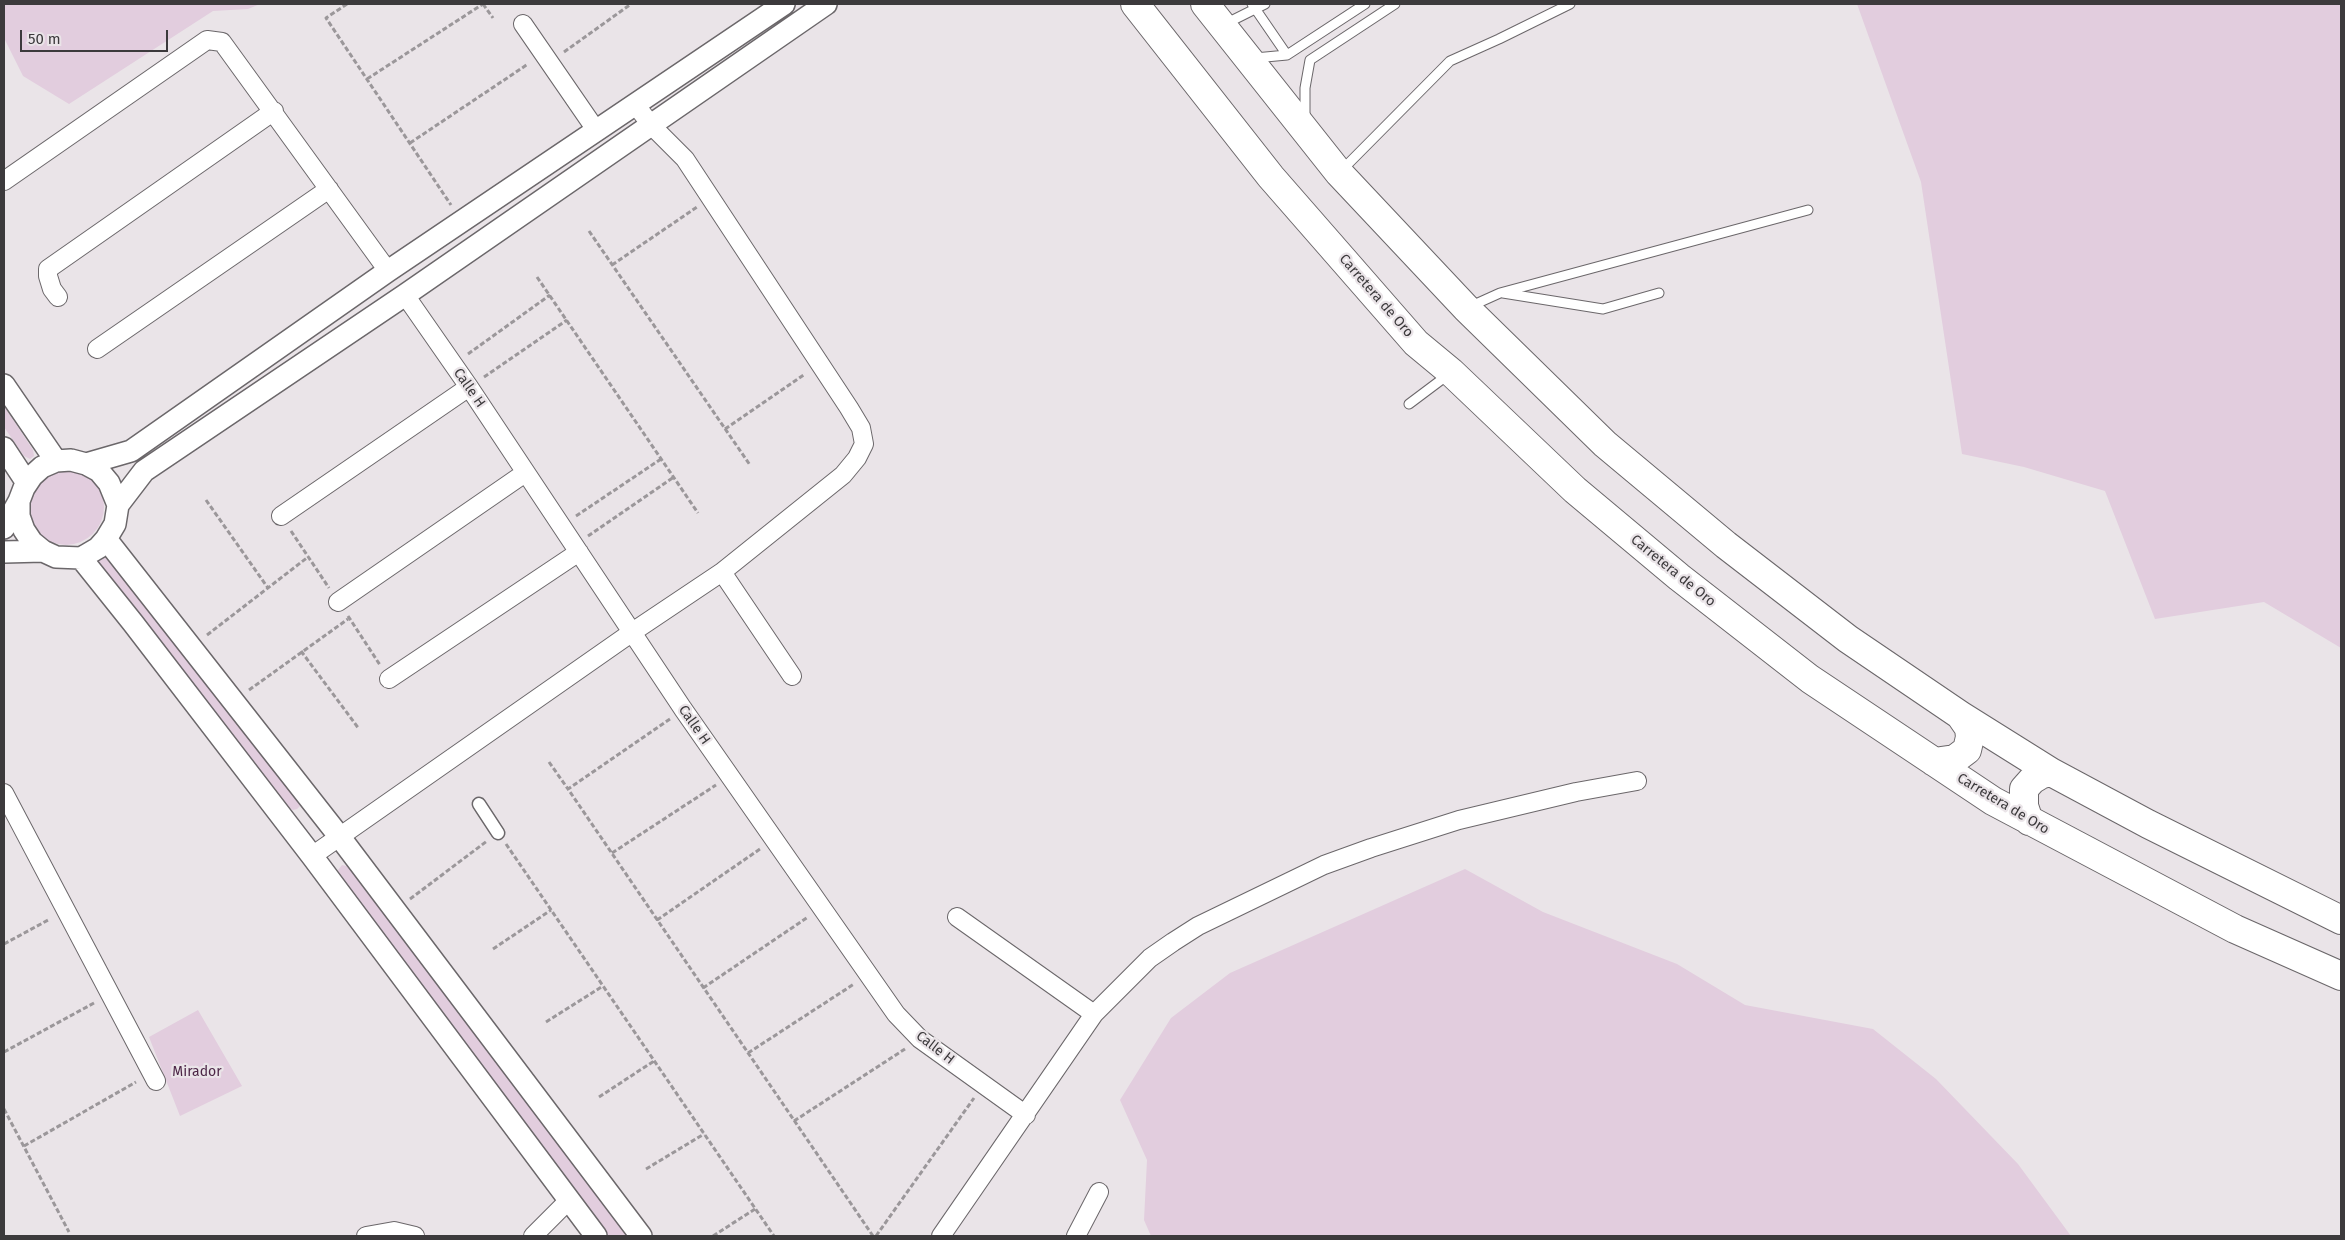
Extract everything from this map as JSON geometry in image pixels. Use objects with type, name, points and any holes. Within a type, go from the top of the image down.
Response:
[{"type":"highway","name":"Carretera de Oro","points":[[1135,4],[1271,177],[1416,343],[1451,372],[1575,490],[1679,577],[1810,679],[1993,801],[2235,929],[2341,976]]},
{"type":"highway","points":[[1205,4],[1339,173],[1466,308],[1605,444],[1719,539],[1848,639],[1960,715],[2051,772],[2148,824],[2341,920]]},
{"type":"highway","points":[[1934,762],[1955,759],[1967,750],[1970,738],[1969,728],[1960,715]]},
{"type":"highway","points":[[2029,821],[2024,806],[2024,789],[2032,780],[2042,774],[2051,772]]},
{"type":"street","points":[[86,464],[131,451],[388,271],[784,4]]},
{"type":"street","points":[[4,448],[23,492],[20,516],[24,530],[32,542],[43,551],[56,557],[81,558],[98,548],[106,539],[115,524],[118,505],[144,471],[405,295],[826,4]]},
{"type":"street","points":[[523,24],[596,130]]},
{"type":"street","points":[[4,181],[207,40],[222,42],[274,111],[405,295]]},
{"type":"street","points":[[312,856],[631,633],[722,572],[843,475],[857,458],[864,444],[861,428],[821,364],[685,159],[651,125],[635,104]]},
{"type":"street","points":[[58,298],[52,289],[48,269],[274,111]]},
{"type":"street","points":[[97,349],[330,189]]},
{"type":"street","name":"Calle H","points":[[405,295],[577,548],[631,633],[896,1014],[920,1039],[1026,1115]]},
{"type":"street","points":[[4,385],[56,461]]},
{"type":"street","points":[[281,516],[469,388]]},
{"type":"street","points":[[4,528],[23,492],[42,467],[56,461],[71,460],[86,464],[99,472],[110,483],[118,505]]},
{"type":"street","points":[[338,602],[526,473]]},
{"type":"street","points":[[106,539],[339,836],[641,1236]]},
{"type":"street","points":[[389,679],[577,548]]},
{"type":"street","points":[[4,552],[43,551]]},
{"type":"street","points":[[81,558],[312,856],[596,1236]]},
{"type":"street","points":[[722,572],[792,676]]},
{"type":"street","points":[[941,1236],[1094,1014],[1150,958],[1173,942],[1198,926],[1324,865],[1459,820],[1576,792],[1637,781]]},
{"type":"street","points":[[4,794],[154,1077]]},
{"type":"street","points":[[478,804],[498,832]]},
{"type":"street","points":[[957,917],[1094,1014]]},
{"type":"street","points":[[1076,1236],[1099,1192]]},
{"type":"street","points":[[533,1236],[569,1200]]},
{"type":"street","points":[[366,1236],[394,1231],[415,1236]]},
{"type":"lane","points":[[1221,26],[1253,6],[1265,4]]},
{"type":"lane","points":[[1247,58],[1287,55],[1365,4]]},
{"type":"lane","points":[[1305,130],[1305,88],[1310,60],[1395,4]]},
{"type":"lane","points":[[1339,173],[1450,61],[1499,40],[1570,4]]},
{"type":"lane","points":[[1253,6],[1287,55]]},
{"type":"lane","points":[[1466,308],[1500,293],[1808,210]]},
{"type":"lane","points":[[1500,293],[1603,309],[1659,293]]},
{"type":"lane","points":[[1409,404],[1451,372]]},
{"type":"path","points":[[347,4],[326,18],[462,222]]},
{"type":"path","points":[[367,79],[483,4],[493,18]]},
{"type":"path","points":[[410,144],[631,4]]},
{"type":"path","points":[[612,265],[711,198]]},
{"type":"path","points":[[589,231],[750,465]]},
{"type":"path","points":[[537,277],[698,513]]},
{"type":"path","points":[[453,365],[550,296]]},
{"type":"path","points":[[469,388],[567,320]]},
{"type":"path","points":[[725,429],[821,364]]},
{"type":"path","points":[[561,527],[662,459]]},
{"type":"path","points":[[577,548],[674,477]]},
{"type":"path","points":[[206,500],[268,588]]},
{"type":"path","points":[[190,647],[308,557]]},
{"type":"path","points":[[233,702],[349,618]]},
{"type":"path","points":[[301,651],[359,729]]},
{"type":"path","points":[[568,789],[683,709]]},
{"type":"path","points":[[549,762],[874,1236],[984,1085]]},
{"type":"path","points":[[612,853],[729,776]]},
{"type":"path","points":[[395,909],[498,832],[774,1236]]},
{"type":"path","points":[[657,920],[774,840]]},
{"type":"path","points":[[703,988],[822,908]]},
{"type":"path","points":[[493,949],[551,910]]},
{"type":"path","points":[[4,944],[66,911]]},
{"type":"path","points":[[748,1053],[868,974]]},
{"type":"path","points":[[546,1022],[602,986]]},
{"type":"path","points":[[4,1052],[110,994]]},
{"type":"path","points":[[794,1121],[920,1039]]},
{"type":"path","points":[[598,1097],[654,1061]]},
{"type":"path","points":[[24,1146],[154,1077]]},
{"type":"path","points":[[4,1109],[69,1232]]},
{"type":"path","points":[[646,1169],[704,1134]]},
{"type":"path","points":[[713,1236],[755,1209]]},
{"type":"green space","points":[[4,4],[260,4],[248,9],[213,11],[69,104],[23,76],[4,38]]},
{"type":"green space","points":[[1857,4],[2341,4],[2341,648],[2264,602],[2155,619],[2105,491],[2024,467],[1962,454],[1921,182]]},
{"type":"green space","points":[[4,406],[33,450],[34,456],[30,459],[24,456],[4,427]]},
{"type":"green space","points":[[66,469],[80,472],[93,480],[101,493],[104,507],[101,521],[93,534],[80,542],[66,545],[52,542],[39,534],[31,521],[28,507],[31,493],[39,480],[52,472]]},
{"type":"green space","points":[[104,550],[296,797],[300,806],[297,809],[293,810],[288,807],[95,561]]},
{"type":"green space","points":[[342,865],[350,867],[627,1236],[609,1236],[340,878],[338,870]]},
{"type":"green space","points":[[1465,869],[1543,912],[1677,964],[1745,1005],[1873,1029],[1936,1079],[2018,1164],[2071,1236],[1151,1236],[1144,1220],[1147,1160],[1120,1100],[1171,1018],[1230,973]]},
{"type":"green space","name":"Mirador","points":[[198,1010],[242,1086],[180,1116],[149,1037]]}]
